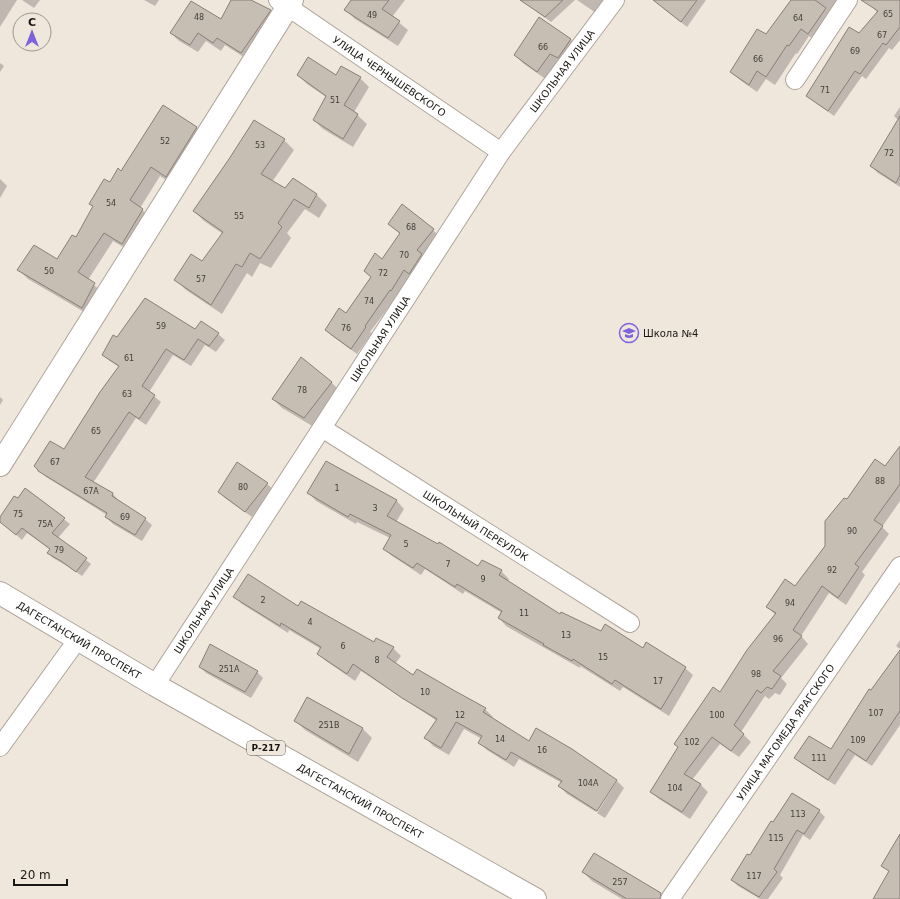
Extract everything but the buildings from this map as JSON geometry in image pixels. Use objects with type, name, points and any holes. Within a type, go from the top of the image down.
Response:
[{"type":"main road","points":[[0,466],[286,2]]},
{"type":"main road","name":"ДАГЕСТАНСКИЙ ПРОСПЕКТ","points":[[0,593],[155,685],[535,899]]},
{"type":"street","name":"ШКОЛЬНАЯ УЛИЦА","points":[[155,685],[502,152],[615,0]]},
{"type":"street","points":[[795,80],[848,0]]},
{"type":"street","name":"УЛИЦА ЧЕРНЫШЕВСКОГО","points":[[286,2],[502,152]]},
{"type":"street","name":"ШКОЛЬНЫЙ ПЕРЕУЛОК","points":[[322,428],[630,623]]},
{"type":"street","name":"УЛИЦА МАГОМЕДА ЯРАГСКОГО","points":[[670,899],[900,566]]},
{"type":"street","points":[[0,747],[78,639]]},
{"type":"place","name":"Школа №4","points":[[629,333]]}]
